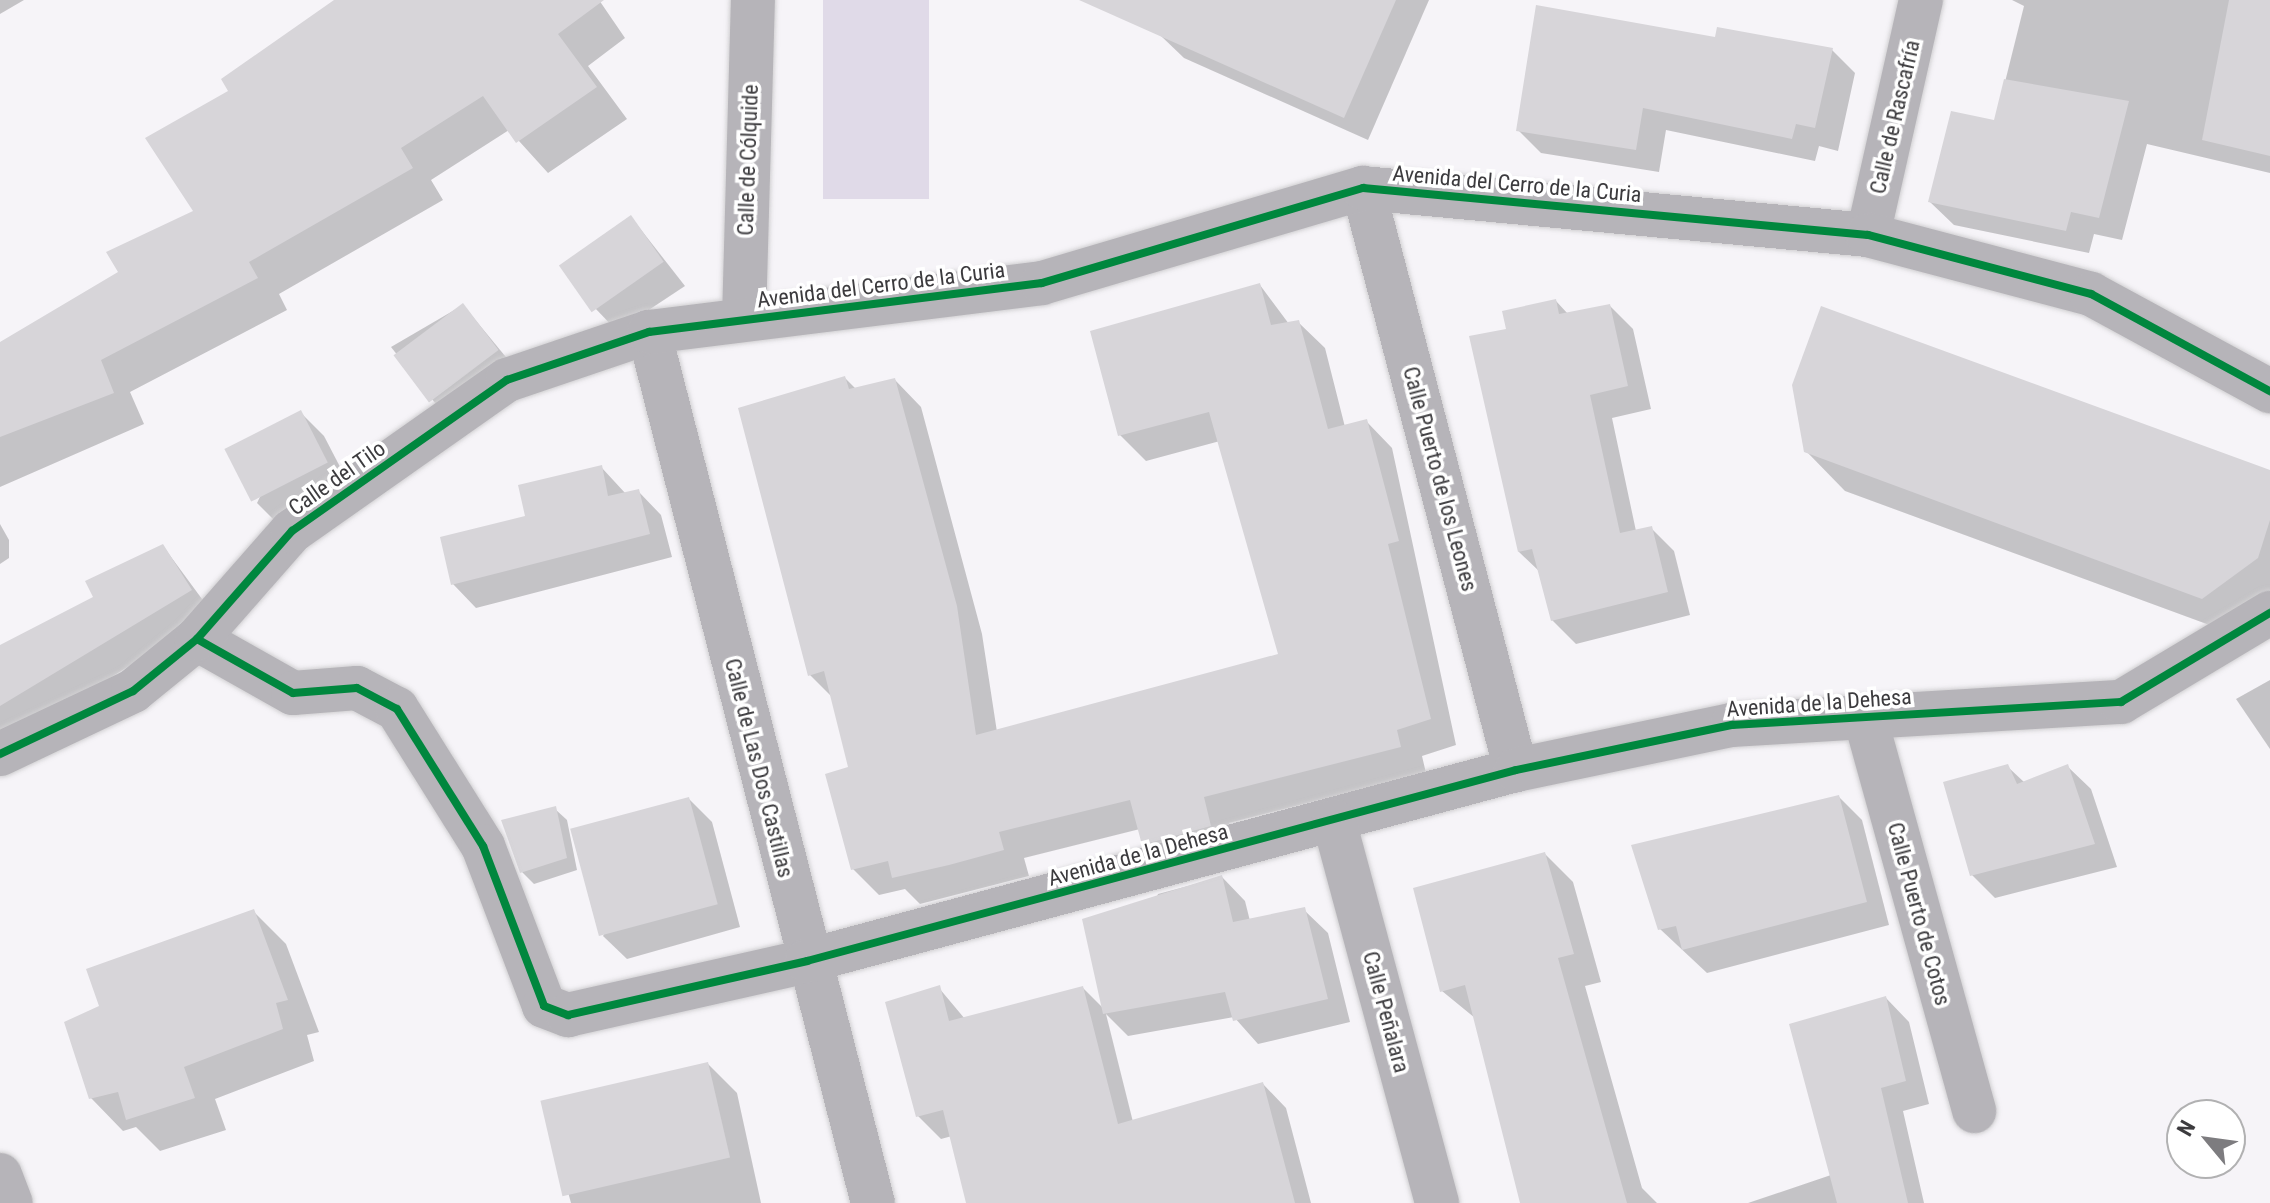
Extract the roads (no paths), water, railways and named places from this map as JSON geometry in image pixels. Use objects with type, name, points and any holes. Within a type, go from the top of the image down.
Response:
[{"type":"street","name":"Calle de Cólquide","points":[[744,319],[753,0]]},
{"type":"street","name":"Calle de Rascafría","points":[[1868,235],[1921,0]]},
{"type":"street","name":"Avenida del Cerro de la Curia","points":[[744,319],[1042,283],[1363,188],[1868,235],[2091,294],[2270,391]]},
{"type":"street","name":"Calle Puerto de los Leones","points":[[1363,188],[1516,770]]},
{"type":"street","name":"Calle del Tilo","points":[[0,754],[133,691],[197,639],[292,531],[507,380],[649,332],[744,319]]},
{"type":"street","name":"Calle de Las Dos Castillas","points":[[649,332],[807,961],[873,1203]]},
{"type":"street","name":"Avenida de la Dehesa","points":[[197,639],[293,693],[357,688],[397,709],[483,846],[544,1006],[568,1015],[807,961],[1516,770],[1732,725],[2121,702],[2270,613]]},
{"type":"street","name":"Calle Puerto de Cotos","points":[[1865,717],[1974,1111]]},
{"type":"street","name":"Calle Peñalara","points":[[1334,821],[1437,1203]]},
{"type":"street","points":[[0,1175],[11,1203]]}]
